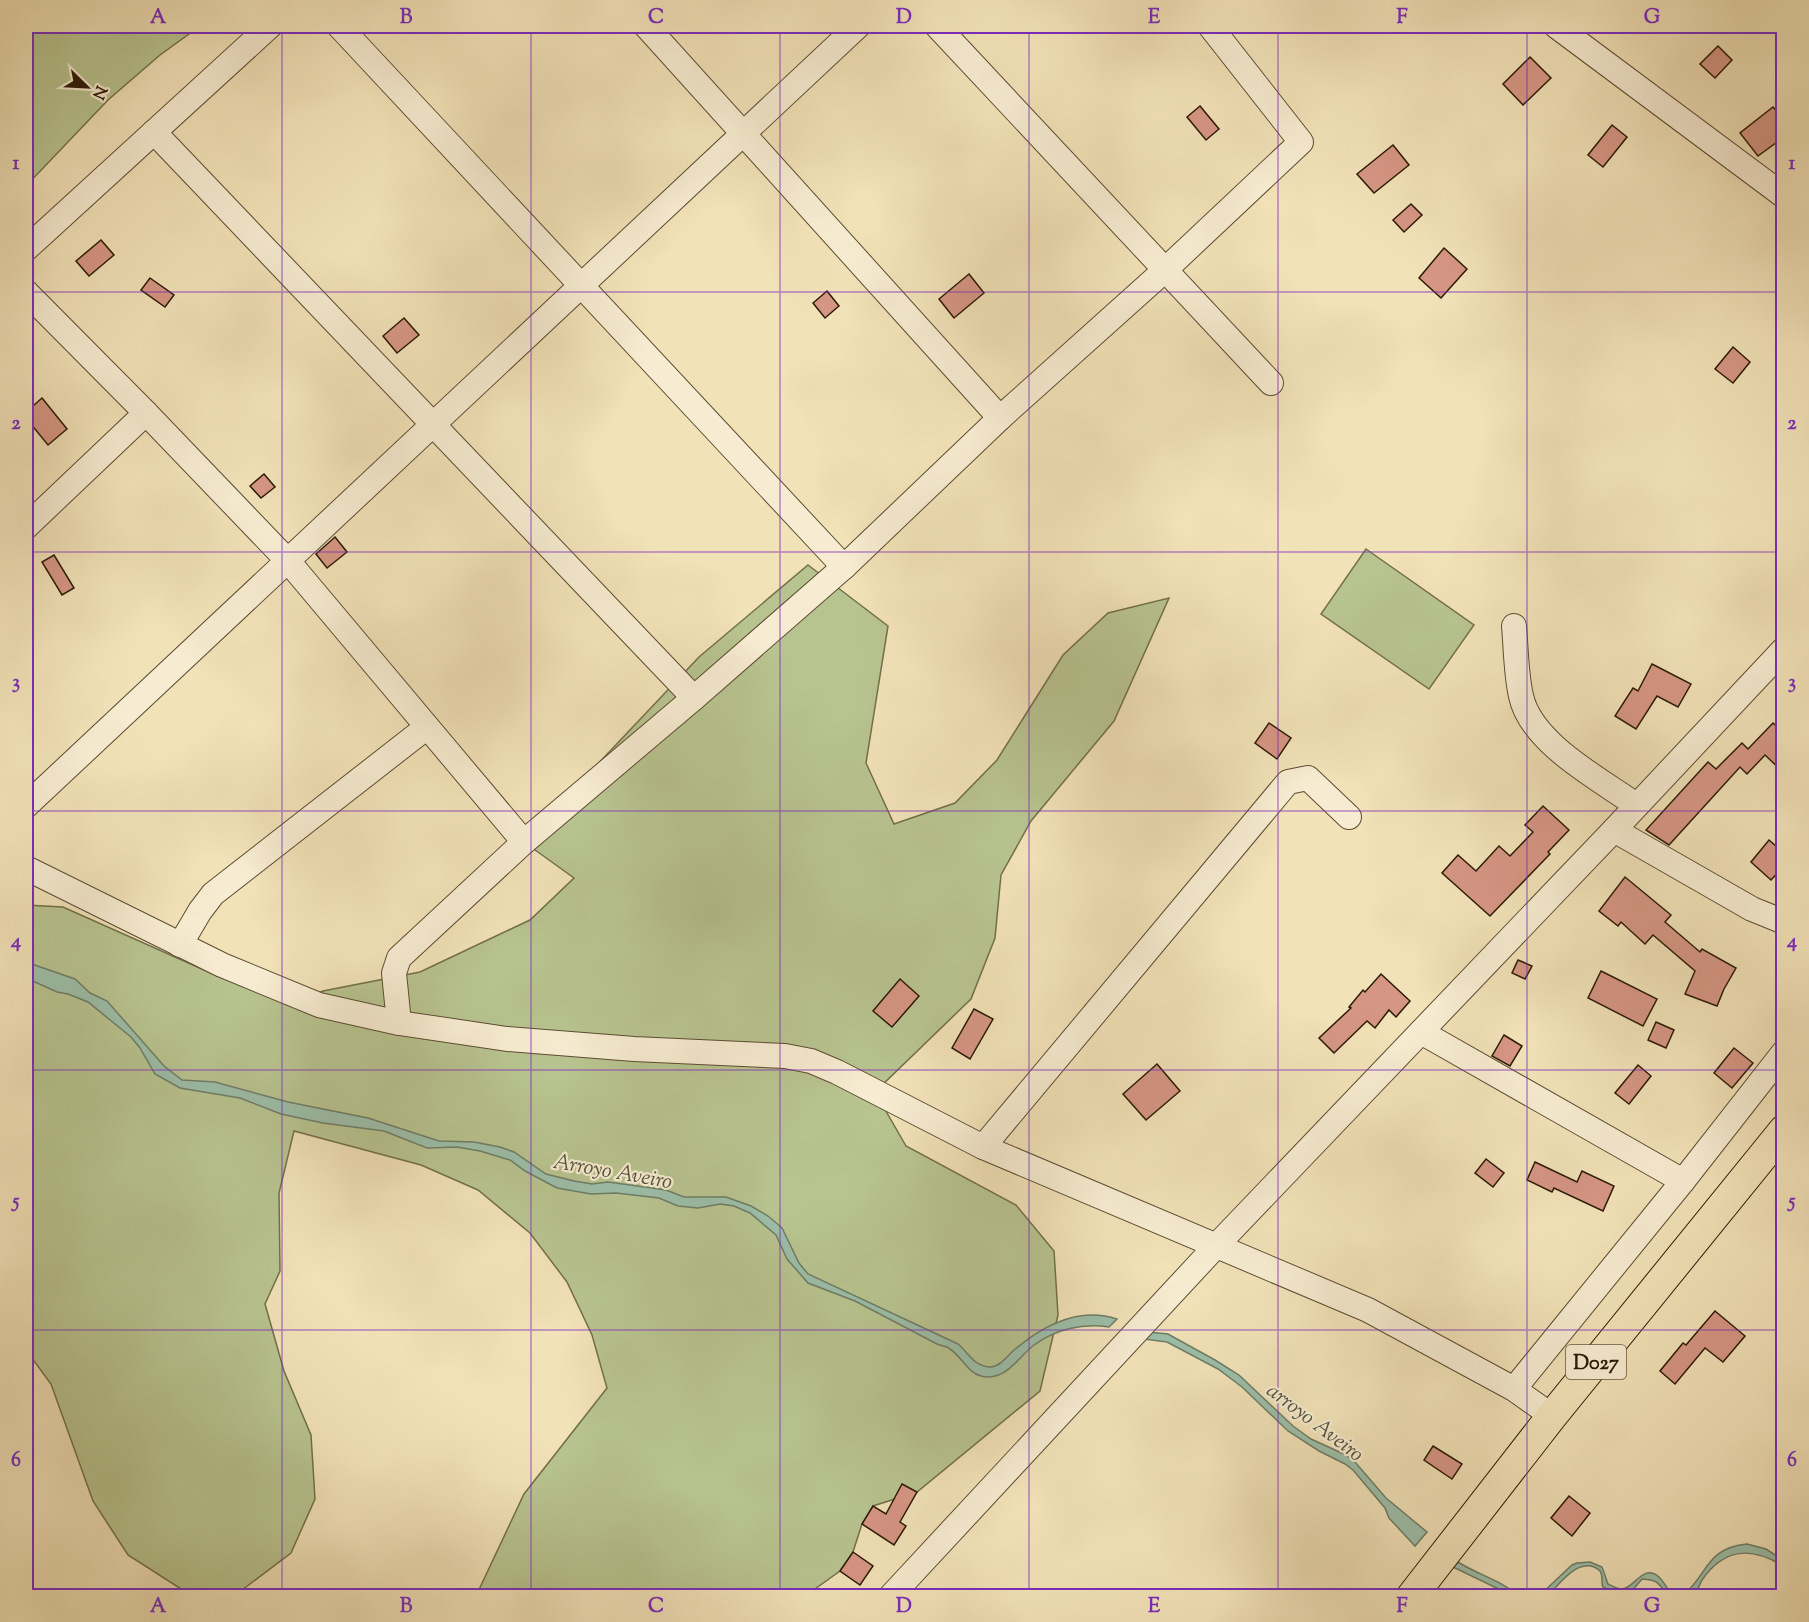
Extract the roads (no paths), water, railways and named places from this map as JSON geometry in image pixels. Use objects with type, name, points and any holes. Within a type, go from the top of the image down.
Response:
[{"type":"main road","name":"D027","points":[[1412,1596],[1552,1416],[1784,1130]]},
{"type":"street","points":[[26,249],[270,26]]},
{"type":"street","points":[[339,26],[844,567]]},
{"type":"street","points":[[646,26],[1000,418]]},
{"type":"street","points":[[26,807],[858,26]]},
{"type":"street","points":[[937,26],[1270,383]]},
{"type":"street","points":[[399,1023],[394,973],[399,958],[524,842],[844,567],[1000,418],[1165,270],[1301,142],[1210,26]]},
{"type":"street","points":[[1556,26],[1784,196]]},
{"type":"street","points":[[154,132],[694,698]]},
{"type":"street","points":[[26,292],[288,561],[524,842]]},
{"type":"street","points":[[26,527],[146,413]]},
{"type":"street","points":[[1514,626],[1521,697],[1532,723],[1550,744],[1636,805]]},
{"type":"street","points":[[891,1596],[1216,1246],[1784,649]]},
{"type":"street","points":[[180,945],[213,894],[427,727]]},
{"type":"street","points":[[984,1147],[1288,782],[1308,778],[1349,817]]},
{"type":"street","points":[[1614,830],[1752,909],[1784,922]]},
{"type":"street","points":[[26,868],[222,965],[319,1005],[399,1023],[507,1039],[634,1049],[785,1056],[811,1062],[837,1072],[984,1147],[1368,1310],[1514,1389],[1552,1416]]},
{"type":"street","points":[[1421,1032],[1683,1181]]},
{"type":"street","points":[[1514,1389],[1683,1181],[1784,1052]]},
{"type":"water label","name":"Arroyo Aveiro","points":[[613,1170]]},
{"type":"water label","name":"arroyo Aveiro","points":[[1316,1421]]}]
